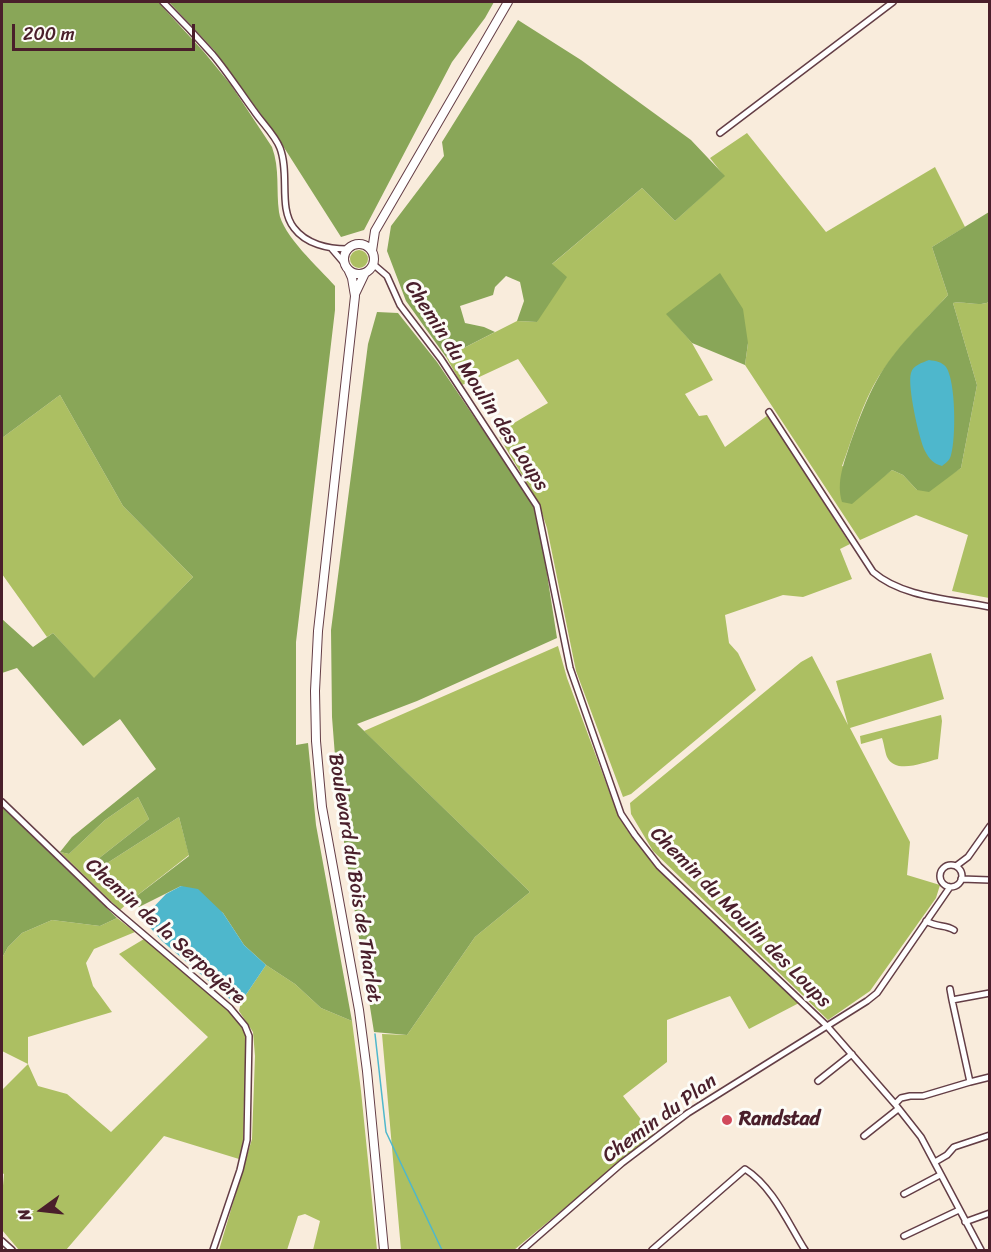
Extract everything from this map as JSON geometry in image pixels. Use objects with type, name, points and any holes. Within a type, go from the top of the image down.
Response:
[{"type":"main road","points":[[375,231],[373,264],[365,273],[354,273],[346,266],[347,249],[360,244],[375,231],[508,2]]},
{"type":"main road","points":[[360,244],[372,251]]},
{"type":"main road","name":"Boulevard du Bois de Tharlet","points":[[346,266],[352,278],[355,296],[318,631],[315,691],[316,741],[322,807],[366,1060],[384,1251]]},
{"type":"main road","name":"Boulevard du Bois de Tharlet","points":[[355,296],[365,273]]},
{"type":"street","points":[[163,2],[214,56],[279,145],[285,164],[285,201],[292,226],[308,240],[332,249],[347,249]]},
{"type":"street","points":[[720,133],[893,2]]},
{"type":"street","points":[[332,249],[346,266]]},
{"type":"street","name":"Chemin du Moulin des Loups","points":[[373,264],[387,276],[400,304],[441,359],[537,506],[570,668],[621,813],[660,866],[827,1026],[897,1106],[921,1137],[981,1251]]},
{"type":"street","points":[[769,412],[873,572],[881,579],[915,592],[990,607]]},
{"type":"street","name":"Chemin de la Serpoyère","points":[[2,801],[109,905],[230,1008],[245,1026],[249,1036],[250,1054],[246,1150],[213,1251]]},
{"type":"street","points":[[956,866],[968,856],[990,826]]},
{"type":"street","points":[[940,901],[943,883],[940,876],[944,868],[951,865],[956,866],[961,872],[962,879],[957,885],[950,887],[943,883]]},
{"type":"street","points":[[962,879],[990,880]]},
{"type":"street","name":"Chemin du Plan","points":[[522,1251],[646,1144],[688,1113],[877,993],[950,887]]},
{"type":"street","points":[[926,921],[936,927],[950,927],[954,930]]},
{"type":"street","points":[[950,989],[970,1082]]},
{"type":"street","points":[[952,1000],[990,993]]},
{"type":"street","points":[[818,1082],[852,1054]]},
{"type":"street","points":[[864,1136],[897,1106],[901,1098],[923,1096],[990,1077]]},
{"type":"street","points":[[935,1162],[947,1155],[954,1147],[990,1135]]},
{"type":"street","points":[[652,1251],[745,1169],[755,1175],[765,1187],[806,1251]]},
{"type":"street","points":[[904,1194],[940,1175]]},
{"type":"street","points":[[904,1236],[959,1210]]},
{"type":"street","points":[[965,1222],[990,1213]]},
{"type":"street","points":[[2,1241],[12,1251]]},
{"type":"green space","points":[[2,2],[158,2],[231,85],[272,147],[276,163],[278,204],[282,221],[294,241],[335,286],[335,310],[296,642],[296,745],[308,743],[316,825],[352,1021],[321,1008],[295,984],[266,965],[244,945],[223,913],[181,886],[139,907],[130,901],[189,856],[179,817],[101,867],[98,859],[149,819],[138,797],[105,820],[69,854],[60,852],[72,837],[156,769],[120,719],[83,746],[17,668],[2,673],[2,619],[33,647],[53,633],[94,678],[193,577],[123,506],[60,395],[2,438]]},
{"type":"green space","points":[[169,2],[494,2],[485,18],[452,62],[364,230],[341,237],[276,135],[214,50]]},
{"type":"green space","points":[[518,20],[581,60],[691,140],[725,176],[675,221],[642,188],[552,264],[567,277],[537,322],[517,321],[524,301],[520,282],[506,276],[495,287],[493,295],[460,306],[465,323],[495,332],[446,357],[406,301],[387,251],[391,226],[444,156],[442,142]]},
{"type":"green space","points":[[747,133],[826,232],[935,167],[965,227],[932,247],[948,295],[903,344],[879,376],[863,409],[842,466],[880,479],[892,470],[903,475],[917,490],[944,479],[961,468],[977,385],[953,303],[989,302],[989,598],[952,591],[968,535],[916,515],[860,540],[745,365],[748,343],[667,314],[692,343],[713,380],[685,394],[699,416],[707,415],[725,447],[768,415],[850,544],[840,549],[852,579],[803,597],[783,595],[725,615],[729,643],[738,653],[756,690],[631,794],[623,797],[576,671],[547,528],[539,504],[497,433],[548,403],[518,359],[462,385],[446,357],[517,321],[537,322],[551,265],[642,188],[675,221],[724,176],[710,158]]},
{"type":"green space","points":[[989,212],[989,302],[953,303],[977,385],[961,468],[929,492],[917,490],[903,475],[892,470],[852,504],[842,502],[840,480],[843,465],[873,388],[901,346],[948,295],[932,247]]},
{"type":"green space","points":[[355,250],[363,250],[368,255],[366,266],[355,268],[350,263],[350,255]]},
{"type":"green space","points":[[720,273],[743,309],[748,343],[745,365],[692,343],[666,314]]},
{"type":"green space","points":[[377,312],[398,313],[437,362],[537,510],[557,638],[417,701],[357,724],[530,892],[475,937],[407,1035],[374,1032],[345,850],[332,717],[331,630],[368,344]]},
{"type":"green space","points":[[60,395],[123,506],[193,577],[94,679],[53,633],[47,637],[2,574],[2,438]]},
{"type":"green space","points":[[558,646],[567,678],[615,807],[627,830],[656,868],[799,1003],[749,1029],[730,996],[667,1020],[667,1062],[623,1096],[653,1135],[514,1250],[401,1250],[382,1034],[407,1035],[475,937],[530,892],[364,731]]},
{"type":"green space","points":[[931,653],[944,699],[850,728],[910,842],[907,875],[940,885],[936,898],[870,991],[828,1020],[653,851],[631,814],[630,803],[801,662],[812,656],[848,725],[836,681]]},
{"type":"green space","points":[[941,715],[938,759],[911,766],[897,765],[887,757],[882,738],[861,744],[860,736]]},
{"type":"green space","points":[[138,797],[149,819],[98,859],[101,867],[179,817],[189,855],[120,910],[60,852],[69,854],[105,820]]},
{"type":"green space","points":[[2,807],[117,918],[100,926],[52,920],[22,933],[8,947],[2,958]]},
{"type":"green space","points":[[117,918],[135,932],[94,949],[86,963],[93,986],[112,1012],[28,1037],[28,1064],[2,1051],[2,958],[8,947],[22,933],[52,920],[100,926]]},
{"type":"green space","points":[[144,939],[217,1000],[241,1026],[246,1036],[248,1060],[243,1137],[239,1159],[164,1136],[66,1250],[19,1250],[2,1230],[4,1174],[2,1173],[2,1090],[28,1064],[38,1086],[67,1094],[111,1132],[208,1037],[119,954]]},
{"type":"green space","points":[[266,965],[295,984],[321,1008],[352,1021],[377,1250],[313,1250],[320,1221],[305,1214],[298,1216],[287,1250],[219,1250],[252,1139],[255,1056],[253,1032],[239,1011],[241,1002]]},
{"type":"water","points":[[929,360],[946,367],[952,384],[953,447],[950,458],[942,466],[932,461],[925,451],[912,400],[910,379],[912,370]]},
{"type":"water","points":[[181,886],[198,889],[223,913],[244,945],[266,965],[241,1002],[232,1001],[162,941],[147,924],[147,914],[166,894]]},
{"type":"waterway","points":[[375,1034],[386,1132],[442,1250]]},
{"type":"place","name":"Randstad","points":[[727,1120]]}]
